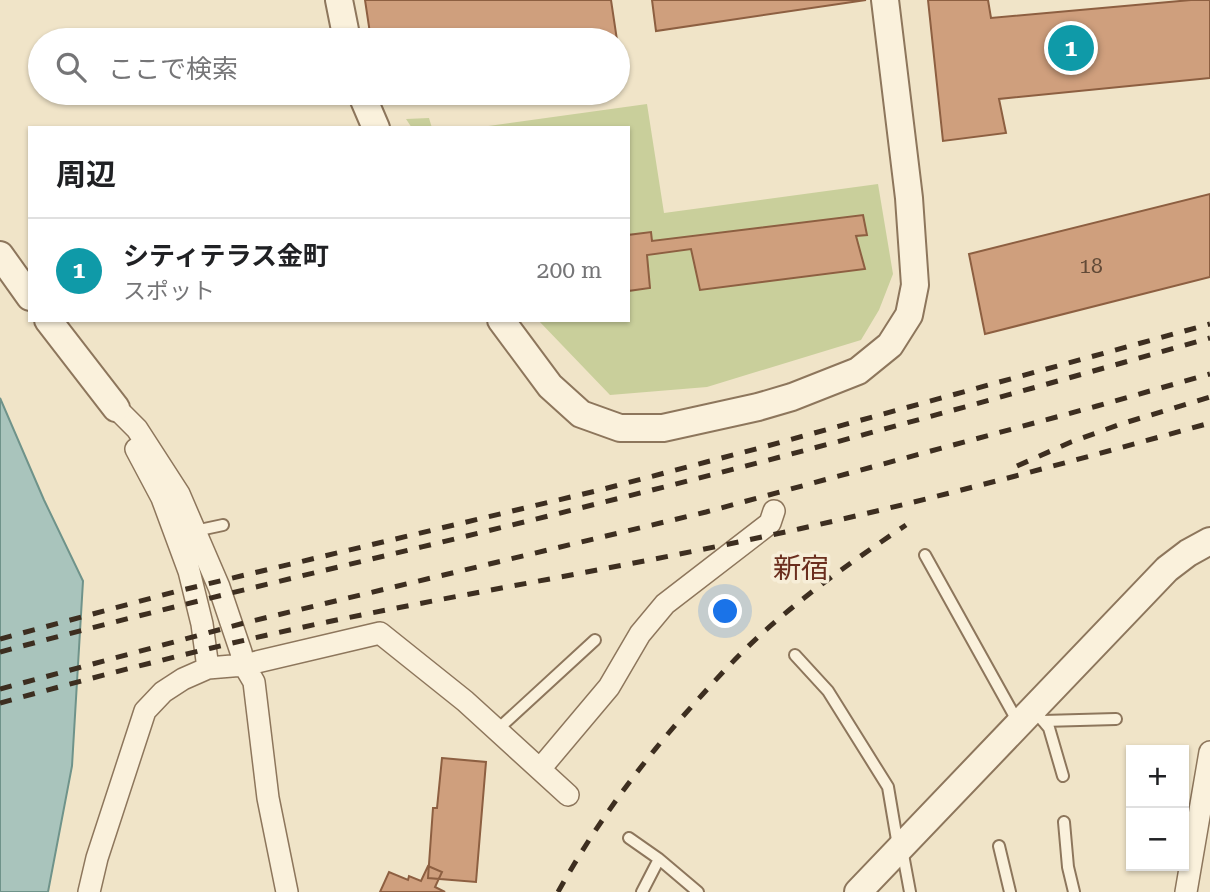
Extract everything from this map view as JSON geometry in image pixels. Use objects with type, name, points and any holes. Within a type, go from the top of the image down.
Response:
[{"type":"street","points":[[339,0],[345,28]]},
{"type":"street","points":[[502,322],[550,386],[580,414],[620,428],[663,428],[792,397],[858,371],[890,345],[909,315],[915,285],[909,198],[885,0]]},
{"type":"street","points":[[366,105],[375,126]]},
{"type":"street","points":[[0,255],[28,294]]},
{"type":"street","points":[[49,322],[116,408],[162,498],[219,587],[244,665],[254,682],[268,799],[287,892]]},
{"type":"street","points":[[540,769],[608,687],[640,634],[665,604],[770,523],[774,511]]},
{"type":"street","points":[[185,533],[189,571],[202,624],[208,668]]},
{"type":"street","points":[[858,892],[1031,718],[1167,569],[1210,541]]},
{"type":"street","points":[[89,892],[97,858],[145,711],[163,692],[208,668],[244,665],[380,633],[465,701],[568,795]]},
{"type":"street","points":[[1186,892],[1210,752]]},
{"type":"lane","points":[[185,533],[223,525]]},
{"type":"lane","points":[[925,555],[1031,718],[1049,728],[1063,776]]},
{"type":"lane","points":[[497,730],[595,640]]},
{"type":"lane","points":[[795,655],[828,691],[888,787],[909,892]]},
{"type":"lane","points":[[1031,718],[1116,719]]},
{"type":"lane","points":[[1064,822],[1068,867],[1074,892]]},
{"type":"lane","points":[[629,838],[698,892]]},
{"type":"lane","points":[[999,846],[1010,892]]},
{"type":"lane","points":[[642,892],[659,859]]},
{"type":"green space","points":[[647,104],[664,213],[878,184],[893,274],[879,310],[861,340],[707,387],[610,395],[540,322],[630,322],[630,126],[488,126]]},
{"type":"green space","points":[[429,118],[431,126],[411,126],[406,119]]},
{"type":"water","points":[[0,398],[83,581],[72,766],[48,892],[0,892]]},
{"type":"building","points":[[365,0],[611,0],[615,28],[369,28]]},
{"type":"building","points":[[652,0],[866,0],[656,31]]},
{"type":"building","points":[[928,0],[988,0],[991,18],[1210,0],[1210,78],[999,99],[1006,133],[943,141]]},
{"type":"building","points":[[1210,194],[1210,277],[985,334],[969,254]]},
{"type":"building","points":[[863,215],[867,235],[856,236],[865,269],[700,290],[691,249],[647,255],[650,288],[630,291],[630,235],[651,232],[652,241]]},
{"type":"building","points":[[442,758],[486,762],[476,882],[428,878],[433,808],[437,808]]},
{"type":"building","points":[[428,866],[442,872],[435,887],[445,892],[380,892],[389,872],[408,880],[409,876],[421,881]]},
{"type":"railway","points":[[0,639],[174,592],[600,490],[1210,324]]},
{"type":"railway","points":[[0,652],[756,463],[1210,338]]},
{"type":"railway","points":[[0,689],[248,622],[706,512],[1210,374]]},
{"type":"railway","points":[[1017,466],[1121,424],[1210,397]]},
{"type":"railway","points":[[0,703],[286,631],[819,525],[1210,423]]},
{"type":"railway","points":[[558,892],[624,789],[721,674],[797,604],[906,525]]},
{"type":"place","name":"シティテラス金町","points":[[1071,48]]},
{"type":"district","name":"新宿","points":[[801,568]]}]
